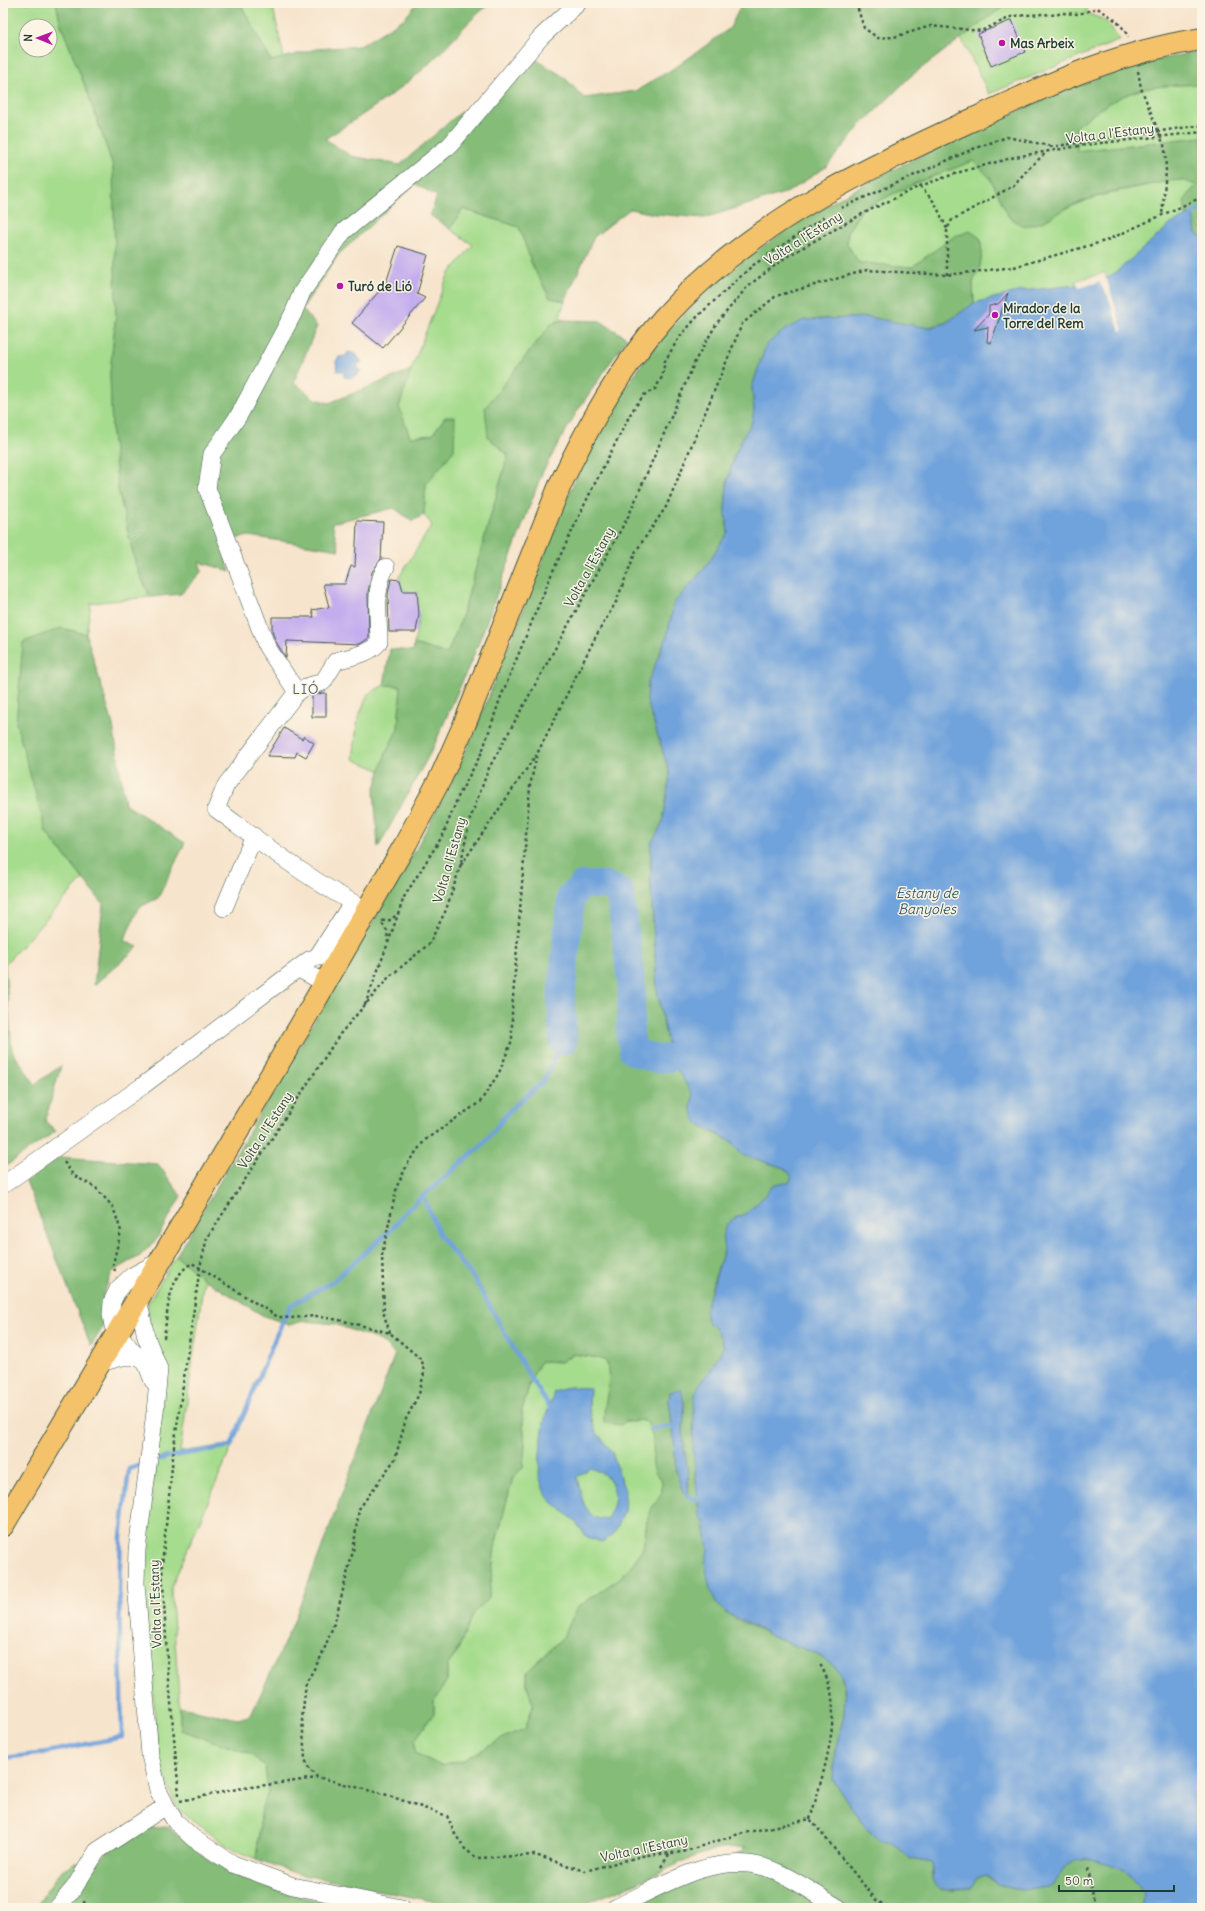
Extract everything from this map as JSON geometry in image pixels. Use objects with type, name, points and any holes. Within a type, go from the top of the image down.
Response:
[{"type":"main road","points":[[3,1524],[325,983],[340,957],[359,907],[406,843],[441,777],[465,723],[560,485],[578,447],[600,406],[624,370],[663,320],[698,283],[749,242],[792,213],[854,176],[1056,81],[1096,65],[1134,53],[1168,45],[1202,40]]},
{"type":"street","points":[[297,692],[267,647],[207,488],[212,454],[239,415],[293,314],[302,292],[343,232],[450,145],[541,37],[578,3]]},
{"type":"street","points":[[317,957],[359,907],[280,856],[216,809],[226,785],[297,692],[306,687],[323,682],[336,661],[376,647],[379,642],[378,591],[380,579],[386,567]]},
{"type":"street","points":[[224,908],[254,836]]},
{"type":"street","points":[[3,1185],[299,969],[309,960],[317,957],[340,957]]},
{"type":"street","points":[[299,969],[325,983]]},
{"type":"street","points":[[157,1392],[146,1363],[139,1357],[113,1326],[111,1315],[112,1302],[118,1289],[132,1276],[160,1261]]},
{"type":"street","points":[[138,1298],[146,1337],[159,1369],[137,1550],[136,1583],[150,1754],[154,1776],[173,1804],[175,1821],[193,1838],[233,1864],[293,1886],[402,1908]]},
{"type":"street","points":[[118,1332],[146,1337]]},
{"type":"street","points":[[100,1363],[122,1357],[139,1357]]},
{"type":"street","points":[[56,1908],[74,1888],[97,1851],[173,1804]]},
{"type":"street","points":[[616,1908],[686,1875],[717,1864],[743,1864],[764,1867],[789,1878],[839,1908]]},
{"type":"path","points":[[856,3],[864,28],[878,38],[894,37],[931,26],[981,31],[1013,16],[1044,14],[1056,15],[1061,13],[1079,14],[1097,8],[1110,16],[1126,31],[1134,53],[1141,88],[1165,148],[1166,155],[1162,215]]},
{"type":"path","points":[[836,210],[869,194],[974,149],[1007,137],[1051,146],[1202,125]]},
{"type":"path","name":"Volta a l'Estany","points":[[810,1819],[739,1834],[682,1852],[646,1856],[585,1871],[535,1855],[477,1858],[465,1849],[455,1834],[447,1816],[387,1795],[317,1778],[237,1789],[173,1804],[171,1705],[162,1564],[174,1448],[200,1267],[207,1238],[340,1034],[389,977],[429,944],[446,910],[460,868],[470,819],[489,768],[629,515],[696,359],[717,323],[748,286],[786,258],[862,214],[920,186],[960,172],[1015,157],[1048,151],[1092,144],[1202,132]]},
{"type":"path","points":[[947,229],[952,220],[1013,186],[1028,169],[1048,151],[1051,146]]},
{"type":"path","points":[[920,186],[935,203],[947,229],[947,275]]},
{"type":"path","points":[[460,868],[537,754],[596,636],[616,602],[636,551],[666,507],[742,324],[776,296],[867,270],[947,275],[1014,267],[1105,241],[1202,197]]},
{"type":"path","points":[[365,1005],[365,1001],[404,897],[443,835],[458,797],[482,752],[517,656],[552,573],[591,491],[632,411],[644,395],[655,389],[662,376],[664,361],[680,336],[699,315],[752,266],[830,213]]},
{"type":"path","points":[[390,1334],[384,1315],[382,1255],[397,1186],[408,1161],[425,1140],[480,1102],[499,1073],[512,1040],[513,997],[524,852],[530,786],[537,754]]},
{"type":"path","points":[[388,943],[387,931],[381,922],[391,920],[398,914]]},
{"type":"path","points":[[55,1148],[73,1175],[96,1188],[113,1207],[121,1231],[113,1264],[118,1289]]},
{"type":"path","points":[[159,1369],[169,1297],[178,1275],[184,1268],[192,1263],[248,1300],[278,1317],[290,1318],[316,1316],[344,1321],[390,1334],[422,1360],[424,1373],[419,1394],[406,1419],[395,1459],[359,1509],[353,1551],[335,1621],[322,1655],[306,1683],[302,1719],[305,1759],[309,1769],[317,1778]]},
{"type":"path","points":[[820,1664],[829,1684],[832,1728],[822,1777],[810,1819],[877,1901],[890,1908]]},
{"type":"path","points":[[1088,1868],[1095,1908]]},
{"type":"green space","points":[[3,3],[56,3],[61,25],[88,94],[113,166],[116,314],[110,373],[112,433],[118,489],[136,566],[150,597],[91,603],[86,634],[61,628],[46,832],[83,879],[5,964],[3,963]]},
{"type":"green space","points":[[56,3],[240,3],[271,61],[316,49],[360,46],[405,18],[417,3],[491,3],[475,16],[434,59],[410,80],[382,101],[325,139],[351,156],[400,165],[455,117],[532,57],[564,77],[584,98],[636,91],[679,65],[730,28],[742,3],[1008,3],[911,76],[860,126],[826,167],[788,192],[704,218],[655,214],[630,209],[594,237],[565,301],[550,298],[533,267],[519,227],[463,209],[450,229],[430,215],[437,196],[415,184],[338,255],[302,309],[317,326],[294,382],[313,398],[329,403],[411,370],[399,407],[410,437],[432,435],[445,417],[455,417],[454,450],[426,484],[424,515],[412,521],[394,508],[332,523],[339,550],[249,536],[219,542],[230,571],[199,562],[202,571],[181,594],[150,597],[136,566],[118,489],[112,433],[110,373],[116,314],[113,166],[88,94],[61,25]]},
{"type":"green space","points":[[240,3],[272,3],[284,58],[271,61]]},
{"type":"green space","points":[[1008,3],[1089,3],[1086,13],[1105,20],[1120,40],[989,94],[961,38]]},
{"type":"green space","points":[[1202,51],[1202,84],[1164,86],[1145,89],[1128,94],[1114,101],[1094,113],[1076,127],[1077,151],[1202,137],[1202,238],[1196,233],[1193,214],[1186,215],[1184,201],[1196,185],[1182,180],[1110,192],[1062,210],[1045,221],[1024,227],[1009,217],[990,178],[973,161],[918,182],[862,209],[848,231],[847,244],[859,263],[912,267],[955,236],[970,231],[980,238],[982,252],[980,266],[973,282],[974,303],[951,320],[938,325],[923,327],[868,317],[804,320],[766,345],[752,387],[754,410],[752,422],[734,456],[727,484],[725,509],[728,532],[704,569],[674,603],[667,636],[648,682],[647,701],[670,774],[663,822],[651,844],[651,887],[657,989],[670,1058],[693,1095],[691,1109],[706,1129],[731,1141],[742,1155],[785,1168],[792,1177],[789,1183],[771,1187],[766,1195],[747,1213],[733,1219],[722,1237],[725,1247],[711,1289],[708,1322],[717,1331],[724,1346],[710,1371],[700,1383],[693,1425],[699,1513],[704,1522],[717,1604],[725,1612],[738,1620],[818,1655],[835,1667],[841,1674],[845,1697],[844,1716],[835,1751],[833,1780],[868,1830],[878,1838],[893,1843],[911,1859],[932,1863],[933,1880],[948,1890],[971,1888],[977,1878],[984,1875],[1008,1888],[1024,1890],[1032,1889],[1051,1886],[1072,1861],[1081,1858],[1088,1858],[1111,1864],[1129,1873],[1144,1893],[1143,1908],[628,1908],[717,1869],[746,1847],[720,1848],[691,1858],[639,1882],[574,1908],[466,1908],[298,1874],[256,1859],[262,1807],[268,1792],[265,1767],[251,1754],[180,1730],[180,1707],[238,1719],[251,1715],[292,1626],[395,1354],[381,1341],[335,1324],[304,1321],[289,1325],[262,1315],[204,1279],[176,1256],[416,849],[451,782],[476,728],[571,489],[603,425],[628,384],[656,345],[704,294],[739,265],[814,213],[853,190],[935,149],[1059,93],[1114,73],[1172,57]],"holes":[[[573,1354],[599,1358],[606,1361],[608,1370],[608,1385],[604,1423],[621,1425],[626,1421],[645,1420],[647,1423],[652,1437],[653,1463],[655,1472],[662,1481],[662,1492],[652,1508],[647,1521],[643,1548],[634,1562],[621,1577],[577,1608],[563,1637],[527,1672],[527,1684],[533,1705],[525,1729],[507,1736],[462,1761],[441,1766],[415,1753],[415,1740],[434,1713],[434,1701],[447,1680],[447,1666],[456,1654],[474,1613],[489,1598],[495,1546],[513,1477],[523,1468],[525,1446],[522,1411],[531,1379],[541,1361],[561,1362]],[[670,1392],[685,1402],[683,1437],[689,1486],[687,1495],[676,1472],[674,1439],[669,1400]]]},
{"type":"green space","points":[[1202,84],[1202,137],[1077,151],[1076,127],[1094,113],[1114,101],[1128,94],[1145,89],[1164,86]]},
{"type":"green space","points":[[973,161],[990,178],[1009,217],[1045,221],[1082,202],[1108,194],[1169,181],[1188,181],[1197,185],[1196,233],[1202,238],[1121,324],[1104,273],[1077,281],[1079,288],[974,303],[973,282],[980,266],[982,252],[980,238],[955,236],[912,267],[859,263],[847,244],[848,231],[862,209],[918,182]]},
{"type":"green space","points":[[463,209],[519,227],[533,267],[550,298],[565,301],[560,316],[562,320],[551,324],[488,437],[508,455],[462,617],[447,655],[414,644],[419,615],[416,614],[417,592],[403,591],[399,577],[432,525],[424,515],[426,484],[454,450],[445,417],[432,435],[410,437],[399,407],[411,370],[448,275],[473,245],[450,229]]},
{"type":"green space","points":[[562,320],[600,321],[627,338],[576,413],[542,473],[476,650],[433,748],[378,848],[374,791],[385,755],[398,728],[401,686],[384,685],[390,649],[413,651],[414,644],[447,654],[462,617],[508,455],[488,437],[485,408],[551,324]]},
{"type":"green space","points":[[61,628],[86,634],[113,725],[125,804],[185,843],[158,898],[138,908],[124,941],[138,947],[94,985],[103,904],[46,832],[16,723],[23,642]]},
{"type":"green space","points":[[384,685],[401,686],[398,728],[381,771],[353,759],[358,718],[368,694]]},
{"type":"green space","points":[[3,963],[5,964],[12,1051],[35,1084],[61,1066],[45,1121],[56,1131],[3,1168]]},
{"type":"green space","points":[[60,1157],[158,1164],[181,1196],[156,1240],[140,1256],[112,1272],[103,1295],[103,1327],[91,1346],[26,1181]]},
{"type":"green space","points":[[176,1256],[204,1279],[180,1452],[233,1444],[171,1588],[179,1695],[180,1730],[251,1754],[265,1767],[268,1792],[262,1807],[256,1859],[227,1846],[178,1809],[165,1781],[158,1753],[144,1587],[146,1548],[165,1372],[163,1355],[151,1334],[147,1305]]},
{"type":"green space","points":[[573,1354],[599,1358],[607,1361],[609,1386],[604,1411],[626,1421],[645,1420],[647,1423],[652,1437],[653,1463],[655,1471],[662,1481],[662,1492],[652,1508],[647,1521],[643,1548],[634,1562],[621,1577],[577,1608],[563,1637],[527,1672],[527,1684],[533,1705],[525,1729],[507,1736],[462,1761],[441,1766],[415,1753],[415,1740],[434,1713],[434,1701],[447,1680],[447,1666],[456,1654],[474,1613],[489,1598],[495,1546],[513,1477],[525,1446],[522,1411],[531,1379],[541,1361],[561,1362]]},
{"type":"green space","points":[[168,1827],[189,1845],[211,1860],[256,1882],[279,1891],[357,1908],[34,1908],[62,1870],[75,1862],[92,1868],[111,1848],[150,1828]]},
{"type":"water","name":"Estany de Banyoles","points":[[1193,213],[1196,233],[1202,238],[1202,1908],[1143,1908],[1144,1893],[1129,1873],[1102,1861],[1086,1859],[1079,1859],[1070,1863],[1061,1872],[1051,1886],[1024,1890],[1008,1888],[984,1875],[977,1878],[971,1888],[940,1889],[937,1887],[934,1881],[932,1863],[911,1859],[893,1843],[878,1838],[868,1830],[833,1780],[835,1751],[844,1716],[844,1682],[841,1674],[835,1667],[818,1655],[779,1639],[725,1612],[717,1604],[710,1590],[705,1563],[708,1550],[704,1522],[699,1513],[693,1449],[694,1407],[695,1394],[700,1383],[710,1371],[724,1346],[717,1331],[708,1322],[705,1311],[725,1247],[722,1237],[726,1225],[733,1219],[747,1213],[766,1195],[771,1187],[789,1183],[792,1177],[785,1168],[742,1155],[731,1141],[697,1124],[691,1109],[693,1095],[670,1058],[657,989],[651,887],[651,844],[663,822],[670,774],[647,701],[648,682],[667,636],[674,603],[704,569],[728,532],[725,509],[727,484],[734,457],[752,422],[754,410],[752,387],[766,345],[786,329],[804,320],[868,317],[923,327],[932,327],[946,323],[974,303],[1021,291],[1077,285],[1076,281],[1105,273],[1106,278],[1115,273],[1171,224]]},
{"type":"water","points":[[348,352],[356,354],[362,362],[358,364],[361,371],[351,378],[344,377],[344,373],[337,371],[336,361],[339,357],[346,356]]},
{"type":"water","points":[[570,1387],[590,1388],[589,1408],[595,1430],[612,1452],[625,1491],[624,1512],[614,1534],[602,1542],[587,1537],[573,1519],[552,1502],[544,1491],[539,1476],[540,1452],[544,1422],[554,1392]],"holes":[[[590,1468],[607,1477],[613,1487],[614,1503],[607,1519],[599,1519],[593,1516],[588,1512],[582,1499],[577,1477]]]},
{"type":"water","points":[[681,1389],[684,1407],[683,1436],[688,1473],[687,1496],[683,1493],[676,1472],[674,1439],[669,1400],[670,1392]]},
{"type":"pier","points":[[1105,273],[1123,330],[1120,331],[1108,296],[1099,282],[1079,288],[1076,281]]},
{"type":"building","name":"Mas Arbeix","points":[[1012,20],[1025,52],[991,66],[978,34]]},
{"type":"building","points":[[398,246],[428,255],[417,294],[425,298],[383,348],[352,323],[386,283]]},
{"type":"building","points":[[1008,293],[991,343],[987,342],[988,327],[974,330],[989,314],[989,306],[998,304]]},
{"type":"building","points":[[357,521],[383,522],[381,559],[372,572],[368,592],[369,638],[360,644],[287,641],[286,658],[276,642],[272,631],[272,617],[314,617],[312,610],[329,607],[323,584],[345,584],[351,566],[355,567]]},
{"type":"building","points":[[391,579],[400,580],[403,591],[417,591],[419,614],[416,632],[389,632],[388,594]]},
{"type":"building","points":[[326,693],[326,717],[312,717],[312,696]]},
{"type":"building","points":[[284,728],[302,739],[304,736],[314,743],[306,757],[297,752],[295,757],[267,756]]},
{"type":"waterway","points":[[1193,213],[1202,209]]},
{"type":"waterway","points":[[563,1041],[561,1001],[571,896],[583,885],[606,885],[620,892],[632,989],[630,1034],[633,1051],[655,1059],[670,1058]]},
{"type":"waterway","points":[[152,1462],[168,1457],[231,1446],[276,1336],[291,1305],[332,1282],[393,1228],[407,1210],[484,1143],[511,1109],[543,1082],[563,1041]]},
{"type":"waterway","points":[[423,1196],[440,1236],[475,1280],[531,1379],[550,1407]]},
{"type":"waterway","points":[[651,1429],[673,1426]]},
{"type":"waterway","points":[[3,1758],[37,1754],[122,1737],[119,1588],[121,1537],[129,1469],[145,1464]]},
{"type":"waterway","points":[[687,1496],[698,1500]]},
{"type":"place","name":"Mas Arbeix","points":[[1002,43]]},
{"type":"place","name":"Turó de Lió","points":[[340,286]]},
{"type":"place","name":"Mirador de la Torre del Rem","points":[[995,315]]},
{"type":"district","name":"LIÓ","points":[[306,689]]}]
